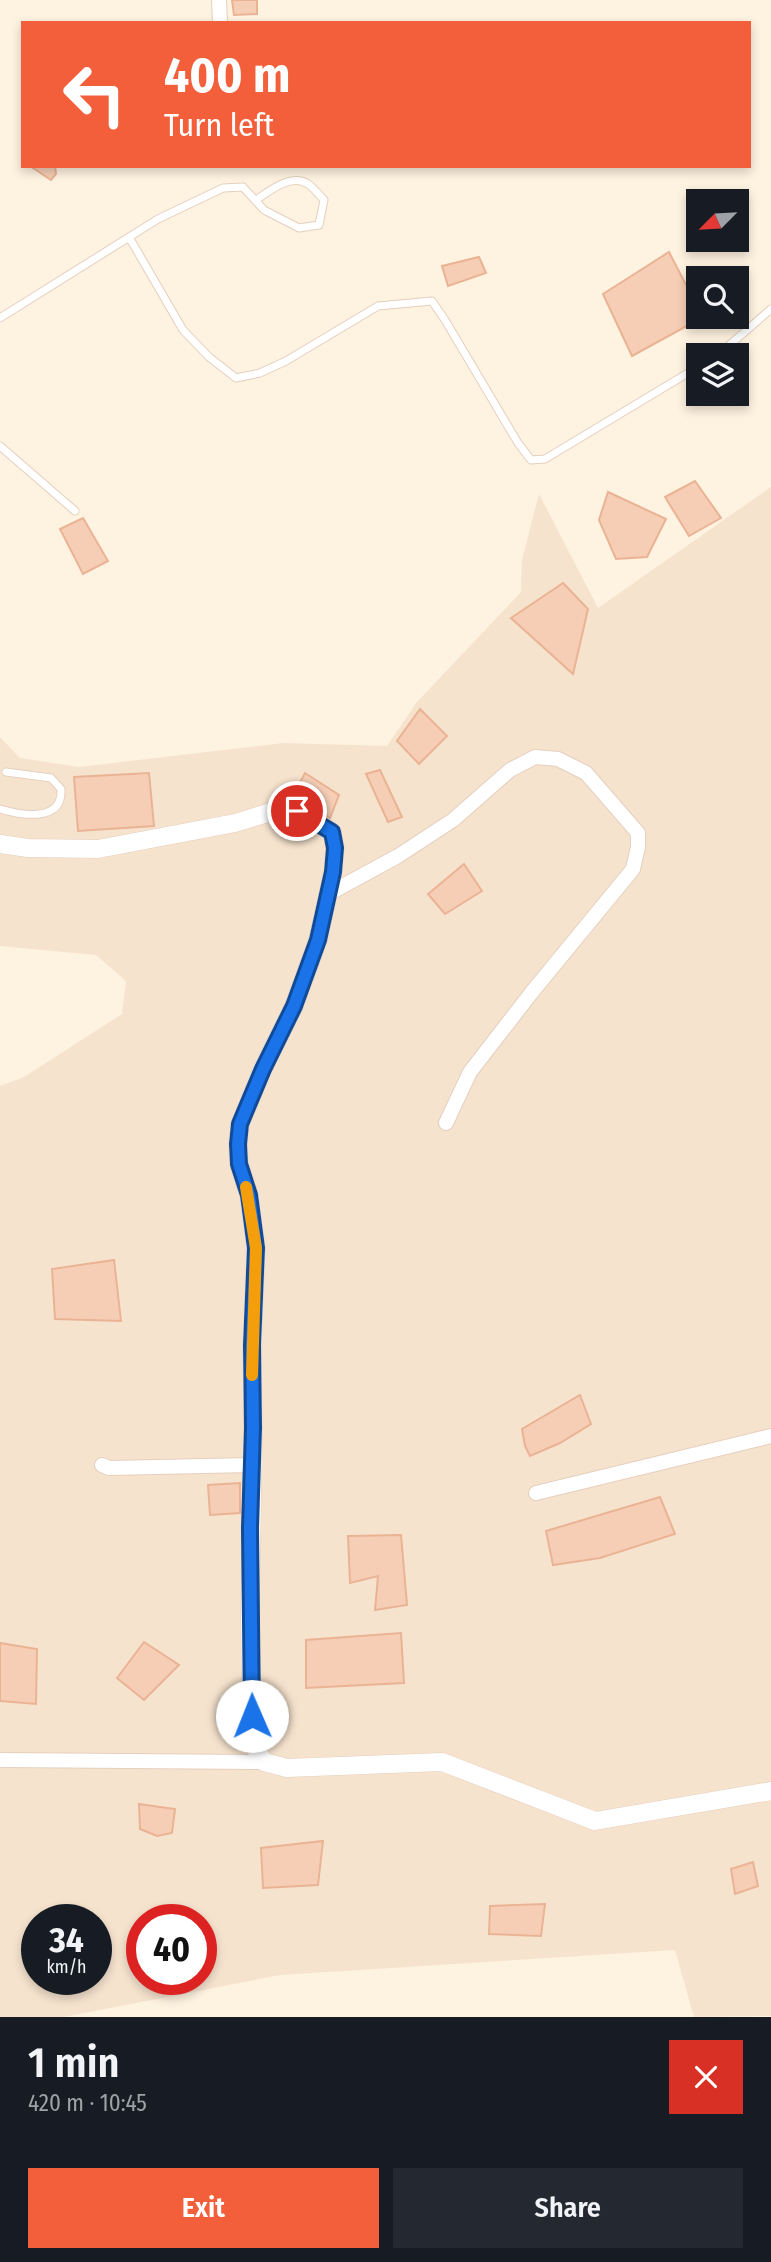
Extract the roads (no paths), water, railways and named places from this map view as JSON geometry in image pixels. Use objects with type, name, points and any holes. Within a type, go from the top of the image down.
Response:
[{"type":"street","points":[[219,0],[220,21]]},
{"type":"street","points":[[328,894],[398,856],[453,820],[510,770],[535,757],[558,759],[586,773],[638,833],[633,869],[470,1072],[446,1123]]},
{"type":"street","points":[[0,845],[99,849],[236,823],[271,812],[297,811],[332,832],[335,848],[318,940],[294,1006],[240,1124],[239,1164],[249,1195],[256,1248],[250,1553],[252,1743],[264,1762]]},
{"type":"street","points":[[536,1493],[771,1436]]},
{"type":"street","points":[[102,1465],[109,1468],[252,1465]]},
{"type":"street","points":[[0,1760],[264,1762],[287,1768],[442,1762],[594,1821],[771,1791]]},
{"type":"lane","points":[[0,318],[158,219],[223,188],[243,187],[264,210],[299,228],[319,225],[324,200],[306,182],[293,180],[273,188],[256,201]]},
{"type":"lane","points":[[129,237],[183,330],[209,357],[236,378],[260,373],[286,361],[378,306],[432,301],[531,460],[545,459],[686,374]]},
{"type":"lane","points":[[732,343],[771,309]]},
{"type":"lane","points":[[0,446],[75,511]]},
{"type":"lane","points":[[0,809],[37,815],[54,808],[62,796],[61,789],[51,778],[6,772]]}]
